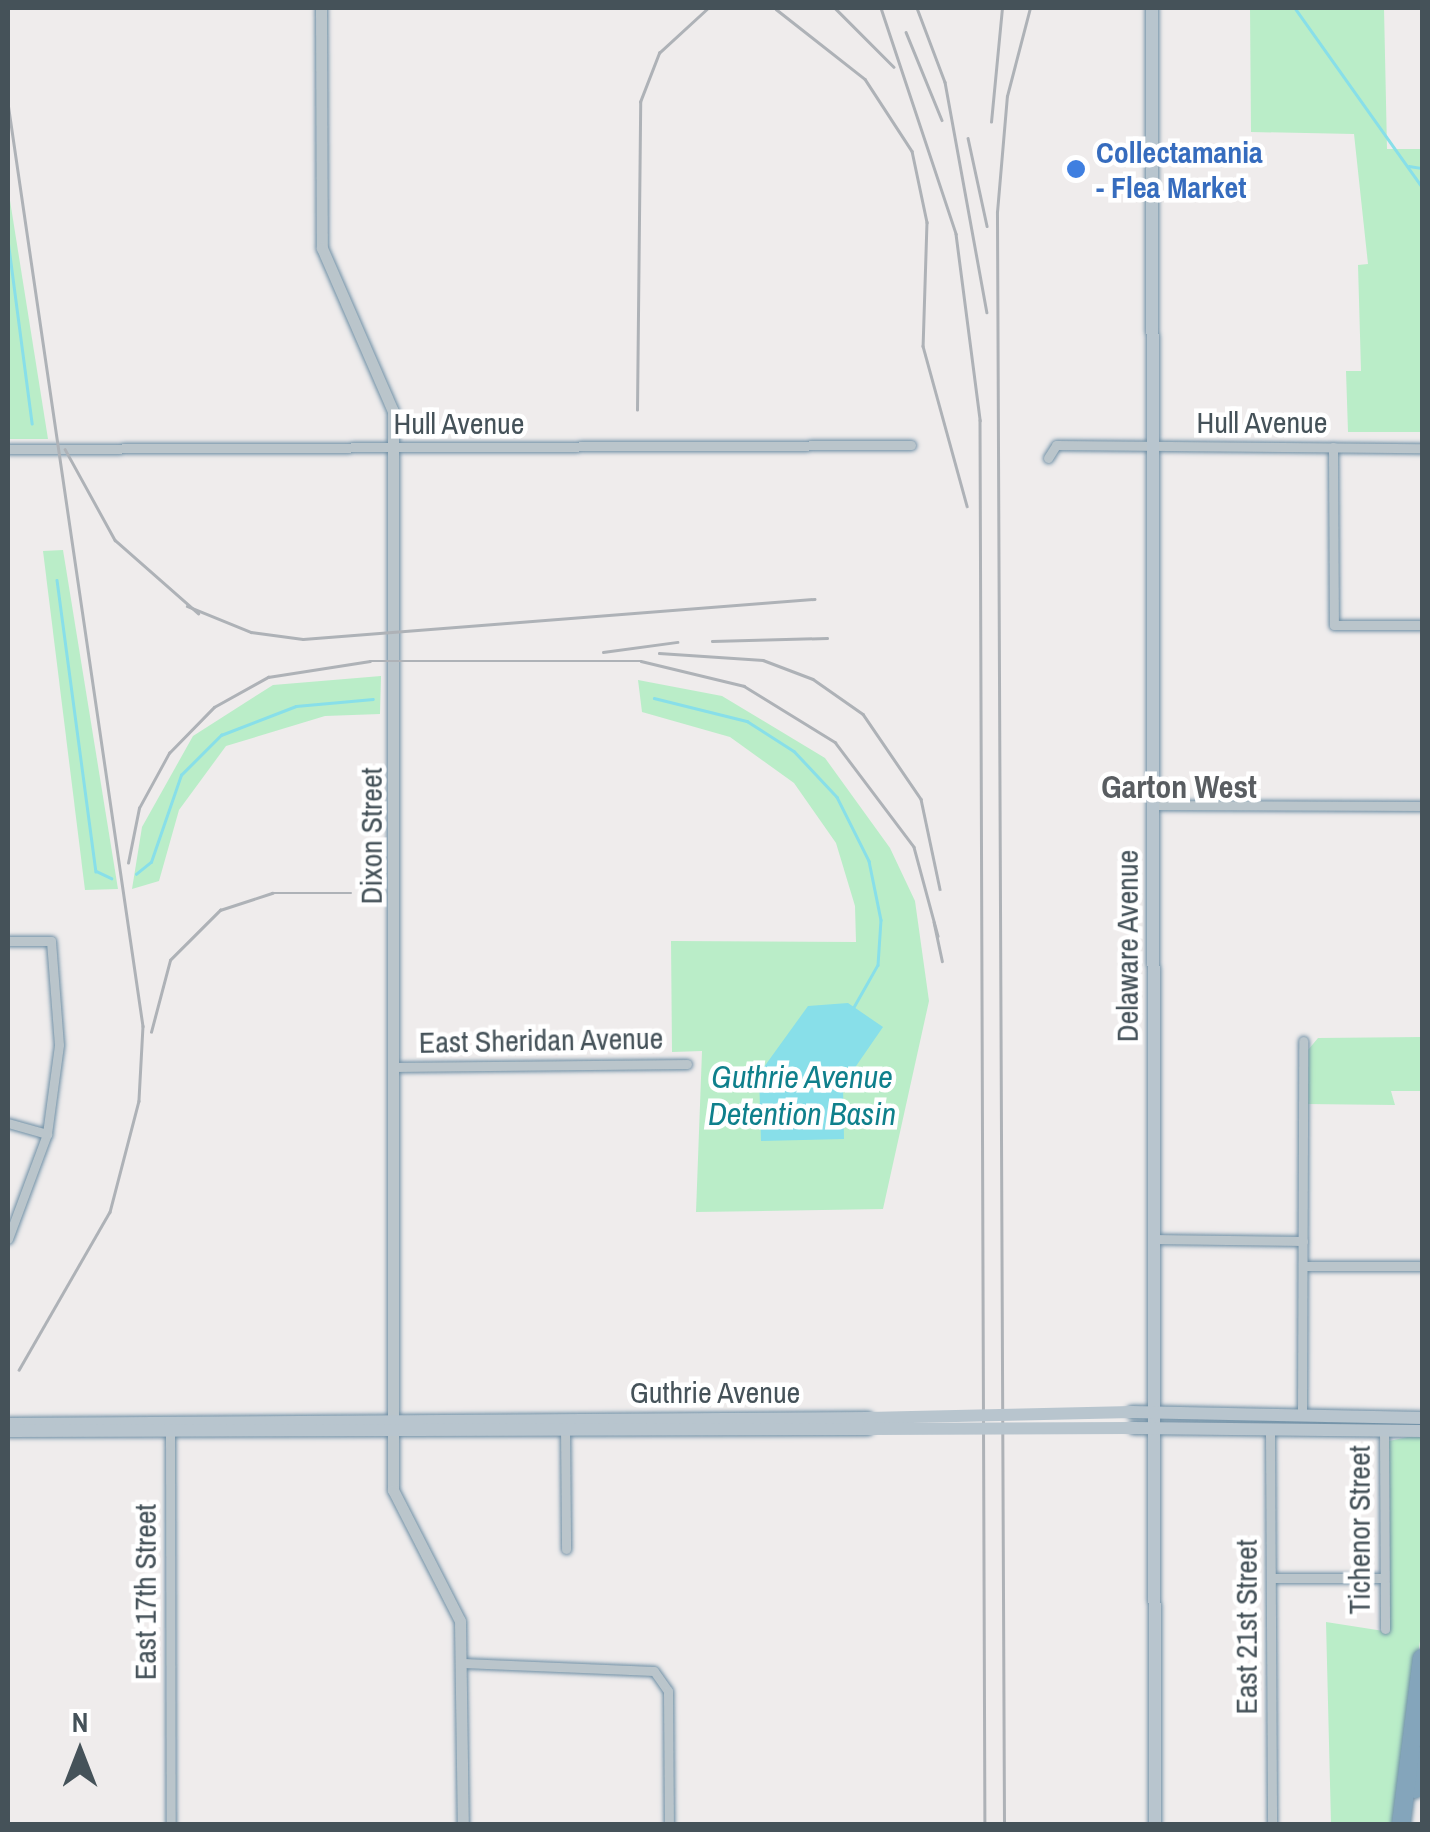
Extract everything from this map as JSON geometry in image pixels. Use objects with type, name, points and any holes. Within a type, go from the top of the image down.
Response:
[{"type":"highway","points":[[1404,1824],[1422,1658]]},
{"type":"highway","points":[[1404,1824],[1422,1756]]},
{"type":"main road","name":"Delaware Avenue","points":[[1152,8],[1154,1824]]},
{"type":"main road","name":"Guthrie Avenue","points":[[8,1428],[170,1436],[566,1434],[1132,1412],[1422,1418]]},
{"type":"main road","name":"Guthrie Avenue","points":[[8,1428],[170,1419],[566,1417],[1422,1431]]},
{"type":"street","name":"Dixon Street","points":[[321,8],[322,248],[388,388],[395,448],[393,1434],[402,1522],[449,1592],[463,1663],[463,1824]]},
{"type":"street","name":"Hull Avenue","points":[[8,449],[911,445]]},
{"type":"street","name":"Hull Avenue","points":[[1048,458],[1056,446],[1422,448]]},
{"type":"street","points":[[1333,447],[1334,625],[1422,625]]},
{"type":"street","points":[[1152,804],[1422,806]]},
{"type":"street","points":[[8,940],[51,942],[59,1045],[47,1134],[8,1239]]},
{"type":"street","points":[[1302,1415],[1303,1041]]},
{"type":"street","name":"East Sheridan Avenue","points":[[396,1067],[687,1064]]},
{"type":"street","points":[[8,1123],[47,1134]]},
{"type":"street","points":[[1152,1239],[1303,1241]]},
{"type":"street","points":[[1303,1266],[1422,1266]]},
{"type":"street","points":[[566,1417],[566,1549]]},
{"type":"street","name":"East 17th Street","points":[[170,1419],[171,1824]]},
{"type":"street","name":"East 21st Street","points":[[1270,1430],[1272,1824]]},
{"type":"street","name":"Tichenor Street","points":[[1384,1430],[1385,1629]]},
{"type":"street","points":[[1270,1578],[1384,1578]]},
{"type":"street","points":[[463,1663],[660,1675],[668,1691],[669,1824]]},
{"type":"green space","points":[[1250,8],[1384,8],[1387,149],[1422,149],[1422,432],[1348,432],[1346,371],[1361,371],[1358,265],[1368,264],[1354,134],[1251,132]]},
{"type":"green space","points":[[8,188],[48,439],[9,439]]},
{"type":"green space","points":[[63,550],[118,889],[85,890],[43,551]]},
{"type":"green space","points":[[381,676],[380,714],[325,716],[226,746],[179,810],[159,881],[132,889],[142,827],[193,736],[273,685]]},
{"type":"green space","points":[[638,680],[722,696],[825,758],[890,848],[915,901],[929,1001],[883,1209],[696,1212],[702,1051],[672,1052],[671,941],[856,942],[855,906],[836,843],[794,783],[730,737],[642,712]]},
{"type":"green space","points":[[1422,1037],[1422,1091],[1391,1091],[1395,1105],[1306,1104],[1308,1050],[1318,1038]]},
{"type":"green space","points":[[1422,1434],[1422,1628],[1392,1824],[1331,1824],[1326,1622],[1390,1632],[1389,1441]]},
{"type":"water","name":"Guthrie Avenue Detention Basin","points":[[848,1003],[883,1027],[843,1085],[844,1139],[761,1141],[759,1074],[808,1006]]},
{"type":"waterway","points":[[1295,8],[1422,187]]},
{"type":"waterway","points":[[1409,166],[1422,168]]},
{"type":"waterway","points":[[8,240],[32,423]]},
{"type":"waterway","points":[[57,580],[96,871],[111,878]]},
{"type":"waterway","points":[[654,698],[747,721],[794,751],[837,797],[869,861],[881,920],[878,965],[853,1009]]},
{"type":"waterway","points":[[136,874],[151,862],[181,775],[221,735],[296,706],[373,699]]},
{"type":"railway","points":[[637,410],[640,102],[659,53],[708,8]]},
{"type":"railway","points":[[835,8],[894,67]]},
{"type":"railway","points":[[881,8],[956,234],[980,420],[985,1824]]},
{"type":"railway","points":[[917,8],[945,82],[987,312]]},
{"type":"railway","points":[[991,122],[1002,8]]},
{"type":"railway","points":[[1004,1824],[997,212],[1007,96],[1030,8]]},
{"type":"railway","points":[[776,9],[865,79],[912,151],[927,222],[923,346],[967,506]]},
{"type":"railway","points":[[906,32],[942,120]]},
{"type":"railway","points":[[8,103],[143,1026],[139,1101],[110,1212],[19,1370]]},
{"type":"railway","points":[[968,138],[987,226]]},
{"type":"railway","points":[[65,449],[115,540],[198,613]]},
{"type":"railway","points":[[187,606],[251,632],[303,639],[814,599]]},
{"type":"railway","points":[[712,641],[827,638]]},
{"type":"railway","points":[[603,652],[677,642]]},
{"type":"railway","points":[[659,653],[763,660],[813,679],[863,714],[921,799],[940,889]]},
{"type":"railway","points":[[128,863],[139,808],[169,753],[214,707],[268,677],[370,661],[641,661],[744,686],[835,742],[914,847],[938,936]]},
{"type":"railway","points":[[151,1032],[170,960],[220,910],[272,893],[351,893]]},
{"type":"railway","points":[[934,922],[942,961]]},
{"type":"place","name":"Collectamania - Flea Market","points":[[1076,169]]},
{"type":"district","name":"Garton West","points":[[1179,787]]}]
